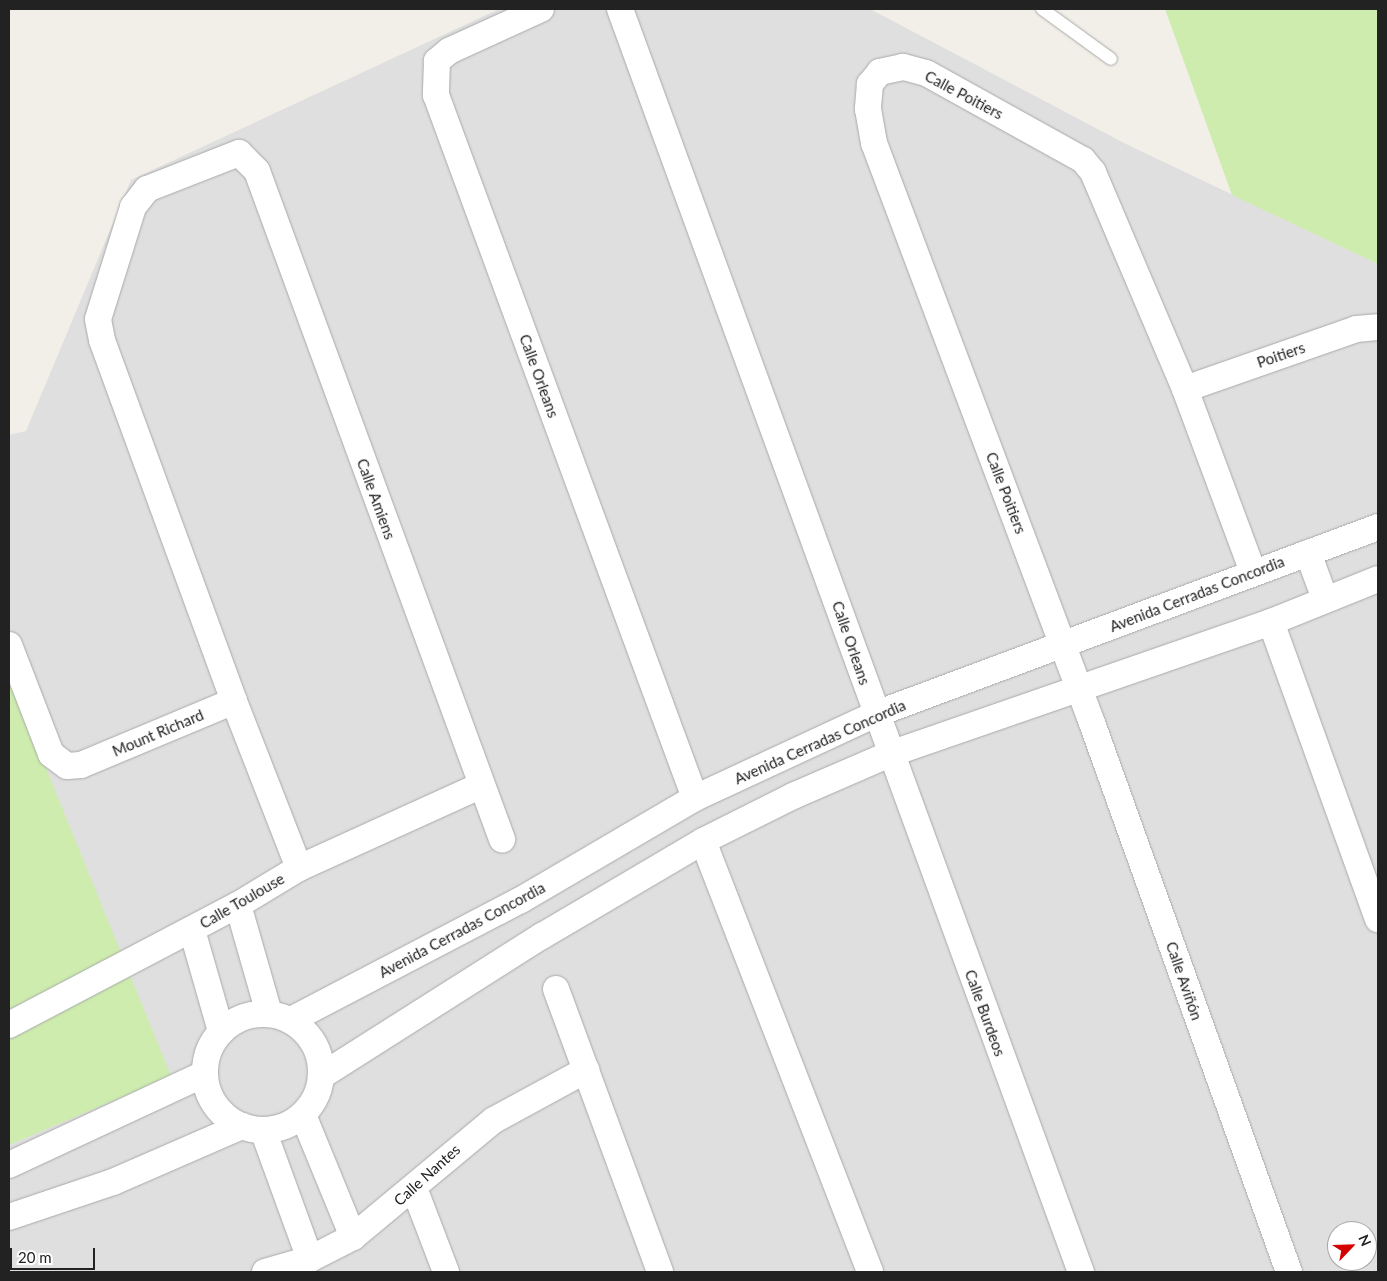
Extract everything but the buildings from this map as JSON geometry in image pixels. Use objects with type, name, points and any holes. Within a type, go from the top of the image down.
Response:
[{"type":"street","name":"Calle Orleans","points":[[541,9],[449,50],[437,61],[436,95],[695,798]]},
{"type":"street","name":"Calle Orleans","points":[[620,9],[890,754]]},
{"type":"street","name":"Calle Poitiers","points":[[1079,690],[874,143],[870,84],[880,72],[903,67],[926,73],[1083,160],[1103,190],[1185,389],[1253,572]]},
{"type":"street","name":"Calle Amiens","points":[[234,701],[98,319],[133,207],[147,189],[239,153],[250,160],[480,786],[502,839]]},
{"type":"street","name":"Poitiers","points":[[1185,389],[1356,328],[1378,328]]},
{"type":"street","name":"Avenida Cerradas Concordia","points":[[280,1017],[521,900],[695,798],[876,714],[1378,527]]},
{"type":"street","points":[[1308,553],[1325,599]]},
{"type":"street","points":[[321,1076],[542,936],[703,841],[890,754],[1271,622],[1378,579]]},
{"type":"street","points":[[1271,622],[1378,919]]},
{"type":"street","name":"Mount Richard","points":[[9,645],[51,754],[67,766],[81,765],[234,701]]},
{"type":"street","name":"Calle Aviñón","points":[[1079,690],[1289,1272]]},
{"type":"street","points":[[234,701],[299,868]]},
{"type":"street","name":"Calle Burdeos","points":[[890,754],[1081,1272]]},
{"type":"street","name":"Calle Toulouse","points":[[9,1025],[192,930],[299,868],[480,786]]},
{"type":"street","points":[[703,841],[870,1272]]},
{"type":"street","points":[[521,900],[542,936]]},
{"type":"street","points":[[238,905],[280,1017]]},
{"type":"street","points":[[192,930],[221,1031]]},
{"type":"street","points":[[556,989],[660,1272]]},
{"type":"street","points":[[9,1218],[113,1182],[252,1128],[284,1126],[303,1115],[316,1097],[321,1076],[318,1054],[308,1034],[280,1017],[243,1016],[221,1031],[208,1051],[204,1074],[210,1096],[222,1114],[252,1128],[310,1259]]},
{"type":"street","name":"Calle Nantes","points":[[265,1272],[310,1259],[353,1237],[494,1120],[586,1070]]},
{"type":"street","points":[[9,1165],[204,1074]]},
{"type":"street","points":[[303,1115],[353,1237]]},
{"type":"street","points":[[414,1188],[446,1272]]},
{"type":"lane","points":[[1042,9],[1111,59]]},
{"type":"shaded area","points":[[499,9],[870,9],[1126,144],[1378,264],[1378,1272],[9,1272],[9,435],[26,431],[131,180]]},
{"type":"green space","points":[[1165,9],[1378,9],[1378,264],[1232,195]]},
{"type":"green space","points":[[9,677],[171,1076],[9,1145]]}]
